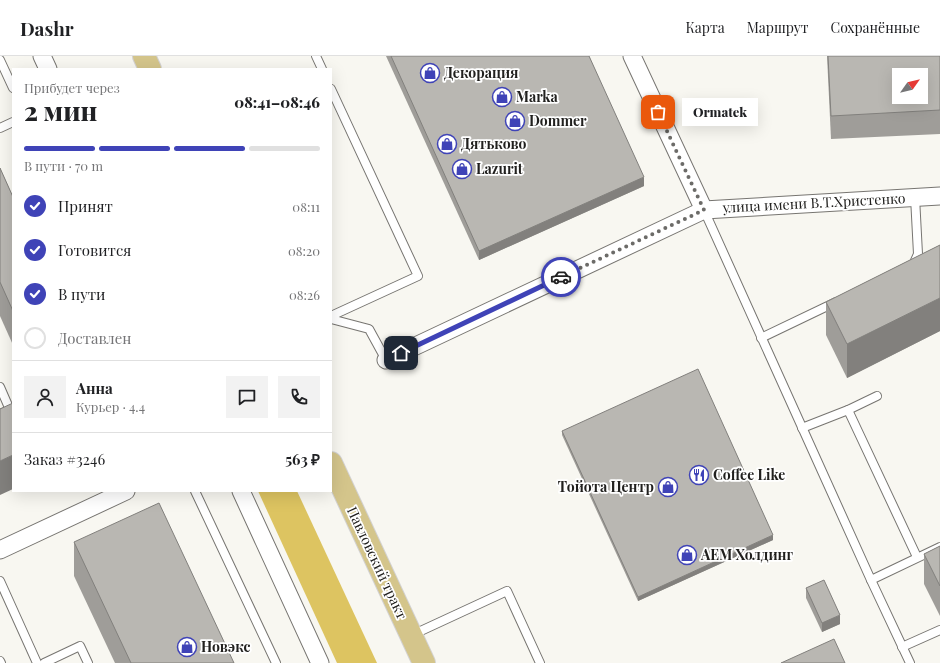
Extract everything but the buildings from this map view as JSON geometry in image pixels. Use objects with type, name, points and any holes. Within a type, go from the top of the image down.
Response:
[{"type":"main road","points":[[144,56],[150,68]]},
{"type":"main road","name":"Павловский тракт","points":[[332,465],[424,663]]},
{"type":"street","points":[[42,56],[48,68]]},
{"type":"street","points":[[632,56],[704,210]]},
{"type":"street","name":"улица имени В.Т.Христенко","points":[[386,360],[704,210],[940,196]]},
{"type":"street","points":[[0,550],[124,492]]},
{"type":"street","points":[[241,492],[320,663]]},
{"type":"lane","points":[[316,56],[322,68]]},
{"type":"lane","points":[[0,60],[12,86]]},
{"type":"lane","points":[[332,91],[418,276],[332,316]]},
{"type":"lane","points":[[0,128],[12,122]]},
{"type":"lane","points":[[907,268],[914,265],[918,254],[915,198]]},
{"type":"lane","points":[[704,210],[910,663]]},
{"type":"lane","points":[[761,338],[844,298]]},
{"type":"lane","points":[[332,319],[369,328],[386,360]]},
{"type":"lane","points":[[0,387],[10,410],[0,414]]},
{"type":"lane","points":[[802,428],[848,410],[877,396]]},
{"type":"lane","points":[[848,410],[917,558]]},
{"type":"lane","points":[[195,492],[276,663]]},
{"type":"lane","points":[[871,580],[940,547]]},
{"type":"lane","points":[[0,581],[37,663]]},
{"type":"lane","points":[[411,636],[507,591],[540,663]]},
{"type":"lane","points":[[902,647],[940,630]]},
{"type":"lane","points":[[44,663],[80,646],[88,663]]},
{"type":"shaded area","points":[[258,492],[297,492],[377,663],[337,663]]},
{"type":"way so far","points":[[561,277],[704,210],[658,112]]},
{"type":"place","name":"Декорация","points":[[430,73]]},
{"type":"place","name":"Marka","points":[[502,97]]},
{"type":"place","name":"Ormatek","points":[[658,112]]},
{"type":"place","name":"Dommer","points":[[515,121]]},
{"type":"place","name":"Дятьково","points":[[447,144]]},
{"type":"place","name":"Lazurit","points":[[462,169]]},
{"type":"place","name":"Coffee Like","points":[[699,475]]},
{"type":"place","name":"Тойота Центр","points":[[668,487]]},
{"type":"place","name":"АЕМ Холдинг","points":[[687,555]]},
{"type":"place","name":"Новэкс","points":[[187,647]]},
{"type":"route","points":[[401,353],[561,277]]}]
